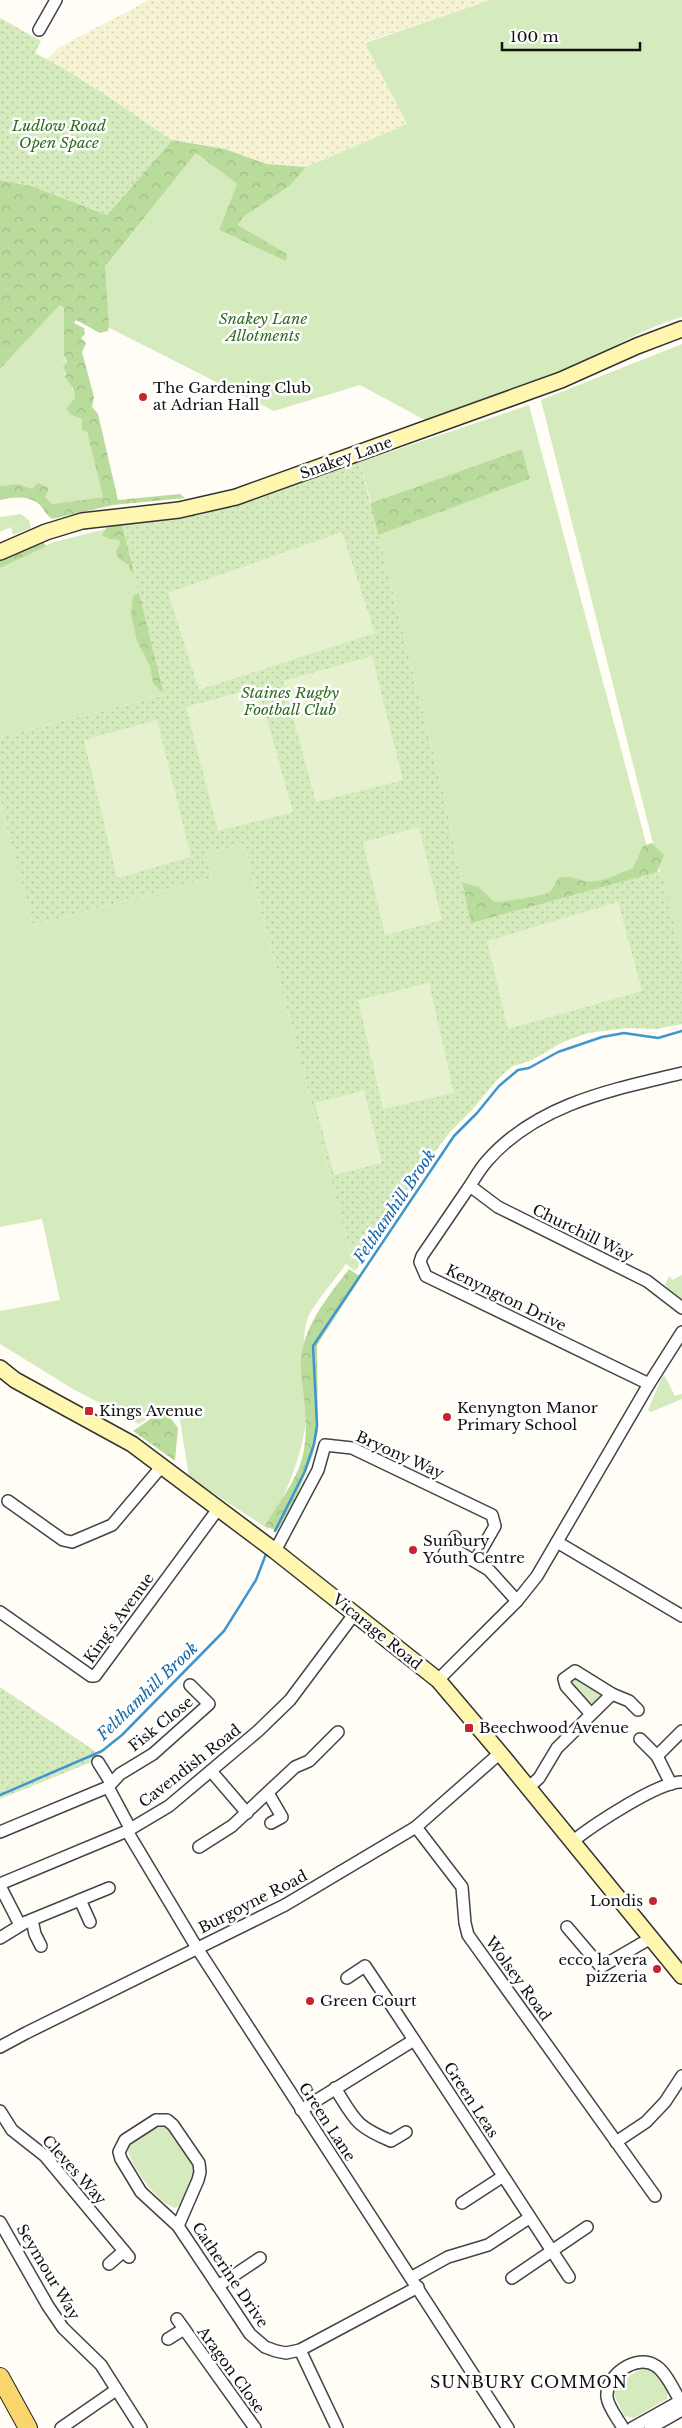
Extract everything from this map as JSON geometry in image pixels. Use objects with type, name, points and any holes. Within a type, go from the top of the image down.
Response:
[{"type":"main road","points":[[0,2377],[5,2398],[28,2428]]},
{"type":"street","points":[[39,30],[56,0]]},
{"type":"street","name":"Snakey Lane","points":[[0,552],[46,532],[82,521],[179,510],[236,497],[561,380],[637,346],[682,329]]},
{"type":"street","name":"Kenyngton Drive","points":[[649,1384],[426,1276],[420,1262],[422,1256],[486,1162],[506,1143],[535,1122],[563,1106],[602,1092],[682,1074]]},
{"type":"street","name":"Churchill Way","points":[[470,1186],[498,1207],[647,1281],[682,1308]]},
{"type":"street","points":[[438,1680],[517,1601],[537,1576],[649,1384],[680,1339]]},
{"type":"street","name":"Vicarage Road","points":[[0,1368],[15,1380],[132,1444],[275,1551],[438,1680],[529,1787],[682,1976]]},
{"type":"street","name":"Bryony Way","points":[[275,1551],[318,1470],[326,1445],[352,1448],[492,1515],[495,1526],[475,1561]]},
{"type":"street","points":[[8,1501],[64,1540],[72,1542],[112,1525],[162,1466]]},
{"type":"street","name":"King's Avenue","points":[[0,1612],[92,1676],[95,1676],[218,1509]]},
{"type":"street","points":[[557,1542],[682,1616]]},
{"type":"street","points":[[449,1546],[489,1570],[517,1601]]},
{"type":"street","name":"Cavendish Road","points":[[0,1886],[128,1829],[168,1806],[258,1731],[290,1700],[355,1613]]},
{"type":"street","points":[[591,1714],[566,1686],[564,1679],[575,1671],[612,1694],[629,1701],[638,1710]]},
{"type":"street","name":"Fisk Close","points":[[109,1785],[120,1774],[153,1754],[209,1704],[190,1685]]},
{"type":"street","points":[[529,1787],[539,1778],[557,1748],[612,1694]]},
{"type":"street","points":[[658,1756],[682,1731]]},
{"type":"street","points":[[199,1847],[232,1826],[295,1767],[309,1761],[338,1732]]},
{"type":"street","points":[[573,1841],[600,1820],[630,1805],[648,1792],[676,1783],[658,1756],[640,1739]]},
{"type":"street","name":"Burgoyne Road","points":[[0,2047],[285,1905],[416,1827],[500,1753]]},
{"type":"street","points":[[0,1832],[109,1785],[98,1762]]},
{"type":"street","points":[[211,1771],[246,1813]]},
{"type":"street","name":"Green Lane","points":[[109,1785],[128,1829],[197,1948],[301,2110],[412,2277],[508,2428]]},
{"type":"street","points":[[268,1793],[282,1817],[271,1823]]},
{"type":"street","name":"Wolsey Road","points":[[416,1827],[462,1886],[465,1923],[468,1935],[655,2196]]},
{"type":"street","points":[[0,1886],[20,1925]]},
{"type":"street","points":[[0,1938],[20,1925],[109,1888]]},
{"type":"street","points":[[80,1900],[90,1922]]},
{"type":"street","points":[[32,1920],[35,1934],[41,1946]]},
{"type":"street","points":[[567,1927],[601,1967],[633,1946],[651,1938]]},
{"type":"street","name":"Green Leas","points":[[346,1978],[365,1966],[569,2277]]},
{"type":"street","points":[[301,2110],[414,2040]]},
{"type":"street","points":[[616,2142],[646,2122],[665,2102],[682,2076]]},
{"type":"street","points":[[335,2088],[358,2124],[368,2132],[391,2141],[406,2132]]},
{"type":"street","name":"Cleves Way","points":[[0,2111],[12,2130],[45,2156],[127,2254],[109,2264]]},
{"type":"street","name":"Catherine Drive","points":[[178,2226],[198,2180],[199,2163],[173,2125],[167,2120],[156,2120],[125,2140],[119,2152],[121,2159],[141,2192],[178,2226],[244,2326],[257,2341],[276,2351],[286,2353],[300,2350],[418,2287]]},
{"type":"street","points":[[462,2203],[502,2177]]},
{"type":"street","points":[[412,2277],[448,2257],[488,2245],[529,2218]]},
{"type":"street","name":"Seymour Way","points":[[5,2223],[58,2321],[76,2343],[101,2365],[141,2428]]},
{"type":"street","points":[[512,2278],[587,2227]]},
{"type":"street","points":[[218,2286],[260,2258]]},
{"type":"street","name":"Aragon Close","points":[[168,2339],[180,2324],[255,2428]]},
{"type":"street","points":[[300,2350],[337,2428]]},
{"type":"street","points":[[623,2428],[607,2399],[607,2387],[614,2375],[637,2362],[649,2362],[658,2367],[681,2404]]},
{"type":"street","points":[[61,2428],[116,2390]]},
{"type":"street","points":[[632,2428],[681,2404]]},
{"type":"street","points":[[650,2428],[681,2404]]},
{"type":"shaded area","points":[[149,0],[490,0],[365,42],[407,124],[306,167],[266,164],[225,149],[172,140],[83,80],[47,59],[58,48]]},
{"type":"green space","name":"Snakey Lane Allotments","points":[[490,0],[682,0],[682,317],[643,332],[563,370],[425,420],[360,385],[274,411],[72,309],[196,153],[237,184],[219,230],[286,260],[286,254],[238,225],[243,217],[291,185],[306,167],[407,124],[365,43]]},
{"type":"green space","name":"Ludlow Road Open Space","points":[[0,18],[41,41],[35,53],[87,83],[172,140],[107,215],[32,186],[0,180]]},
{"type":"green space","points":[[172,140],[225,149],[266,164],[306,167],[291,185],[243,217],[238,225],[287,254],[286,261],[219,230],[237,184],[196,153],[105,267],[108,331],[100,333],[76,320],[74,323],[84,328],[85,334],[81,338],[86,343],[82,352],[94,397],[92,407],[98,414],[118,500],[180,494],[185,498],[113,505],[52,519],[39,504],[30,499],[0,500],[0,486],[18,484],[32,489],[38,483],[49,488],[45,497],[52,504],[103,497],[87,432],[82,430],[82,419],[71,415],[66,409],[75,398],[73,388],[65,377],[67,374],[63,367],[67,362],[64,355],[64,308],[60,305],[0,369],[0,180],[32,186],[107,215]]},
{"type":"green space","points":[[60,305],[64,308],[64,355],[75,398],[71,415],[82,419],[82,430],[87,432],[103,497],[52,504],[40,494],[28,488],[0,486],[0,369]]},
{"type":"green space","points":[[682,344],[682,958],[541,400]]},
{"type":"green space","points":[[529,405],[654,873],[471,923],[443,792],[378,534],[530,479],[522,449],[371,503],[360,462]]},
{"type":"green space","points":[[522,449],[530,479],[375,536],[461,882],[479,887],[494,902],[514,900],[550,892],[558,878],[571,877],[592,881],[622,873],[633,868],[643,846],[652,843],[664,855],[656,875],[470,924],[354,506],[371,503]]},
{"type":"green space","name":"Staines Rugby Football Club","points":[[360,462],[443,792],[471,923],[661,871],[682,958],[682,1024],[656,1029],[627,1028],[588,1033],[563,1042],[532,1060],[511,1067],[451,1131],[428,1161],[355,1271],[244,844],[206,853],[211,878],[33,925],[0,801],[0,737],[164,695],[122,525],[194,517]]},
{"type":"green space","points":[[21,514],[29,520],[31,528],[13,535],[11,527],[0,532],[0,517]]},
{"type":"green space","points":[[193,514],[198,519],[140,578],[130,571],[129,565],[118,558],[116,551],[120,544],[119,540],[109,539],[102,535],[113,523],[128,521],[138,524],[146,520],[168,519],[176,525],[184,523]]},
{"type":"green space","points":[[122,525],[164,695],[0,737],[0,568],[54,542]]},
{"type":"green space","points":[[342,532],[375,633],[199,690],[168,593]]},
{"type":"green space","points":[[41,541],[47,546],[0,568],[0,560]]},
{"type":"green space","points":[[139,593],[169,691],[162,692],[153,683],[150,666],[137,641],[131,614],[133,596]]},
{"type":"green space","name":"Staines Rugby Football Club","points":[[372,656],[403,780],[316,802],[283,681]]},
{"type":"green space","points":[[258,687],[293,812],[218,831],[186,707]]},
{"type":"green space","points":[[157,720],[191,857],[117,878],[84,740]]},
{"type":"green space","points":[[0,801],[33,925],[211,878],[206,853],[244,844],[355,1271],[346,1264],[309,1314],[304,1338],[308,1379],[308,1408],[302,1444],[291,1478],[268,1529],[189,1477],[180,1420],[174,1413],[162,1408],[139,1424],[73,1389],[0,1344],[0,1311],[60,1300],[42,1219],[0,1227]]},
{"type":"green space","points":[[419,827],[442,920],[385,935],[363,842]]},
{"type":"green space","points":[[618,902],[642,991],[508,1029],[487,941]]},
{"type":"green space","points":[[429,983],[454,1093],[383,1109],[358,1000]]},
{"type":"green space","points":[[364,1090],[382,1163],[334,1175],[315,1103]]},
{"type":"green space","points":[[349,1269],[361,1277],[317,1345],[318,1431],[313,1454],[296,1497],[277,1531],[265,1526],[296,1474],[305,1444],[305,1413],[301,1371],[304,1343],[309,1329],[323,1304]]},
{"type":"green space","points":[[682,1275],[682,1300],[680,1300],[668,1290],[666,1284],[670,1276],[672,1280]]},
{"type":"green space","points":[[665,1376],[675,1396],[682,1394],[682,1399],[651,1412],[648,1410],[662,1377]]},
{"type":"green space","points":[[159,1413],[169,1416],[178,1428],[175,1461],[133,1431]]},
{"type":"green space","points":[[574,1676],[603,1695],[596,1704],[587,1703],[571,1685],[570,1680]]},
{"type":"green space","points":[[0,1687],[95,1751],[99,1759],[0,1799]]},
{"type":"green space","points":[[162,2124],[171,2129],[197,2173],[181,2204],[176,2208],[169,2206],[154,2193],[134,2166],[128,2150],[131,2142]]},
{"type":"green space","points":[[643,2368],[655,2372],[668,2391],[667,2399],[634,2418],[624,2416],[614,2394],[616,2383]]},
{"type":"waterway","name":"Felthamhill Brook","points":[[275,1531],[305,1471],[314,1444],[317,1425],[313,1346],[454,1136],[477,1113],[499,1086],[518,1070],[529,1068],[558,1052],[602,1037],[624,1033],[658,1038],[682,1031]]},
{"type":"waterway","name":"Felthamhill Brook","points":[[0,1795],[102,1751],[122,1735],[224,1631],[256,1580],[266,1554]]},
{"type":"place","name":"The Gardening Club at Adrian Hall","points":[[143,397]]},
{"type":"place","name":"Kings Avenue","points":[[89,1411]]},
{"type":"place","name":"Kenyngton Manor Primary School","points":[[447,1417]]},
{"type":"place","name":"Sunbury Youth Centre","points":[[413,1550]]},
{"type":"place","name":"Beechwood Avenue","points":[[469,1728]]},
{"type":"place","name":"Londis","points":[[653,1901]]},
{"type":"place","name":"ecco la vera pizzeria","points":[[657,1969]]},
{"type":"place","name":"Green Court","points":[[310,2001]]},
{"type":"district","name":"SUNBURY COMMON","points":[[529,2382]]}]
